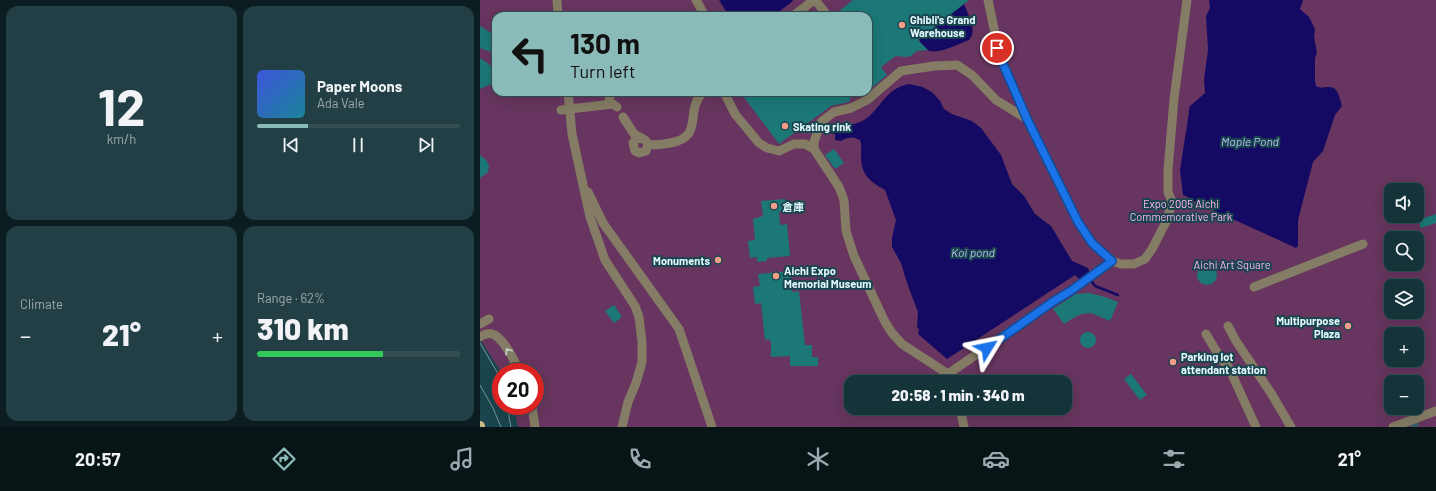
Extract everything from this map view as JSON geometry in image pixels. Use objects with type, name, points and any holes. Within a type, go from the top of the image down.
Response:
[{"type":"street","points":[[557,0],[558,12]]},
{"type":"street","points":[[696,0],[703,12]]},
{"type":"street","points":[[798,12],[815,0],[825,12]]},
{"type":"street","points":[[988,0],[1000,57],[1027,119],[1078,222],[1092,243],[1112,261],[1121,264],[1134,264],[1145,259],[1166,220],[1172,202],[1168,192],[1168,170],[1174,99],[1187,0]]},
{"type":"street","points":[[872,96],[901,71],[934,66],[957,65],[972,75],[996,100],[1027,119]]},
{"type":"street","points":[[567,96],[565,109],[590,217],[605,260],[635,306],[638,317],[642,342],[642,362],[636,383],[628,402],[622,427]]},
{"type":"street","points":[[623,117],[634,134],[647,145],[673,143],[688,136],[695,105],[700,96]]},
{"type":"street","points":[[726,96],[735,114],[759,143],[768,148],[779,151],[794,144],[805,144],[814,149],[839,187],[844,200],[846,231],[854,256],[885,322],[902,344],[945,375]]},
{"type":"street","points":[[814,149],[814,142],[821,122],[834,112],[851,108],[872,96]]},
{"type":"street","points":[[565,109],[614,100]]},
{"type":"street","points":[[582,180],[603,222],[679,329],[712,427]]},
{"type":"street","points":[[1254,287],[1363,244]]},
{"type":"street","points":[[1152,248],[1158,256]]},
{"type":"street","points":[[953,375],[1112,261]]},
{"type":"street","points":[[480,324],[489,319]]},
{"type":"street","points":[[1228,326],[1236,341],[1271,392],[1291,427]]},
{"type":"street","points":[[480,337],[486,333],[500,338],[515,363]]},
{"type":"street","points":[[1206,334],[1221,359],[1229,368],[1256,427]]},
{"type":"street","points":[[1393,427],[1414,422],[1436,411]]},
{"type":"street","points":[[534,415],[536,427]]},
{"type":"street","points":[[960,415],[961,425]]},
{"type":"green space","name":"Expo 2005 Aichi Commemorative Park","points":[[480,0],[1436,0],[1436,427],[518,427],[516,415],[544,415],[544,363],[495,363],[480,339]]},
{"type":"water","points":[[719,0],[793,1],[779,12],[726,12]]},
{"type":"water","name":"Maple Pond","points":[[1209,0],[1303,0],[1300,9],[1309,17],[1315,29],[1314,36],[1317,53],[1315,58],[1316,86],[1321,88],[1332,87],[1337,91],[1342,106],[1335,115],[1323,151],[1313,162],[1298,220],[1298,246],[1296,248],[1183,195],[1180,170],[1188,111],[1190,109],[1189,107],[1205,93],[1204,79],[1208,50],[1206,16],[1210,8]]},
{"type":"water","points":[[964,4],[970,18],[973,32],[969,40],[941,51],[927,50],[922,46],[919,38]]},
{"type":"water","name":"Koi pond","points":[[909,84],[923,87],[933,93],[940,101],[944,109],[952,114],[972,121],[981,128],[1001,155],[1012,184],[1024,196],[1035,214],[1051,226],[1072,261],[1088,268],[1090,274],[1080,280],[1075,275],[947,359],[918,334],[918,312],[901,263],[892,247],[892,238],[896,220],[885,190],[874,184],[867,177],[862,168],[860,140],[850,138],[841,141],[835,140],[835,134],[830,133],[830,129],[836,130],[838,126],[855,124],[866,119],[893,91]]},
{"type":"building","name":"Ghibli's Grand Warehouse","points":[[853,0],[969,0],[918,40],[928,50],[917,51],[911,56],[906,57],[896,56],[881,67],[887,75],[873,87],[872,12],[838,12]]},
{"type":"building","points":[[480,26],[492,34],[492,52],[480,48]]},
{"type":"building","points":[[480,58],[489,64],[492,68],[492,86],[491,84],[480,89]]},
{"type":"building","name":"Skating rink","points":[[743,96],[851,96],[849,102],[831,106],[779,144]]},
{"type":"building","points":[[834,149],[844,163],[835,169],[825,155]]},
{"type":"building","points":[[480,155],[486,160],[489,166],[488,172],[480,178]]},
{"type":"building","points":[[785,199],[786,212],[779,212],[780,225],[787,224],[790,256],[767,258],[767,261],[757,262],[757,257],[750,258],[748,241],[755,240],[753,219],[763,216],[761,201]]},
{"type":"building","points":[[1436,214],[1436,223],[1421,228],[1419,223],[1424,223],[1424,218]]},
{"type":"building","points":[[1207,265],[1214,268],[1217,275],[1214,282],[1207,285],[1200,282],[1197,275],[1200,268]]},
{"type":"building","points":[[790,271],[792,292],[799,291],[805,345],[812,345],[812,357],[818,357],[818,366],[790,366],[790,356],[771,357],[771,341],[769,341],[769,339],[765,340],[761,303],[755,304],[753,287],[760,286],[758,274]]},
{"type":"building","points":[[1089,293],[1118,302],[1110,321],[1091,313],[1082,314],[1064,324],[1053,309],[1076,294]]},
{"type":"building","points":[[614,305],[622,317],[614,323],[605,311]]},
{"type":"building","points":[[1088,332],[1094,334],[1096,340],[1094,346],[1088,348],[1082,346],[1080,340],[1082,334]]},
{"type":"building","points":[[1131,374],[1147,395],[1140,400],[1124,379]]},
{"type":"waterway","points":[[1090,279],[1095,286],[1118,295]]},
{"type":"tram line","points":[[480,343],[492,363]]},
{"type":"tram line","points":[[480,385],[493,408],[501,427]]},
{"type":"tram line","points":[[509,415],[511,427]]},
{"type":"place","name":"Ghibli's Grand Warehouse","points":[[902,25]]},
{"type":"place","name":"Skating rink","points":[[785,126]]},
{"type":"place","name":"倉庫","points":[[774,206]]},
{"type":"place","name":"Monuments","points":[[718,260]]},
{"type":"place","name":"Aichi Expo Memorial Museum","points":[[776,276]]},
{"type":"place","name":"Multipurpose Plaza","points":[[1348,326]]},
{"type":"place","name":"Parking lot attendant station","points":[[1173,362]]},
{"type":"route","points":[[987,348],[1112,261],[1092,243],[1078,222],[1027,119],[997,48]]},
{"type":"park label","name":"Aichi Art Square","points":[[1232,264]]}]
